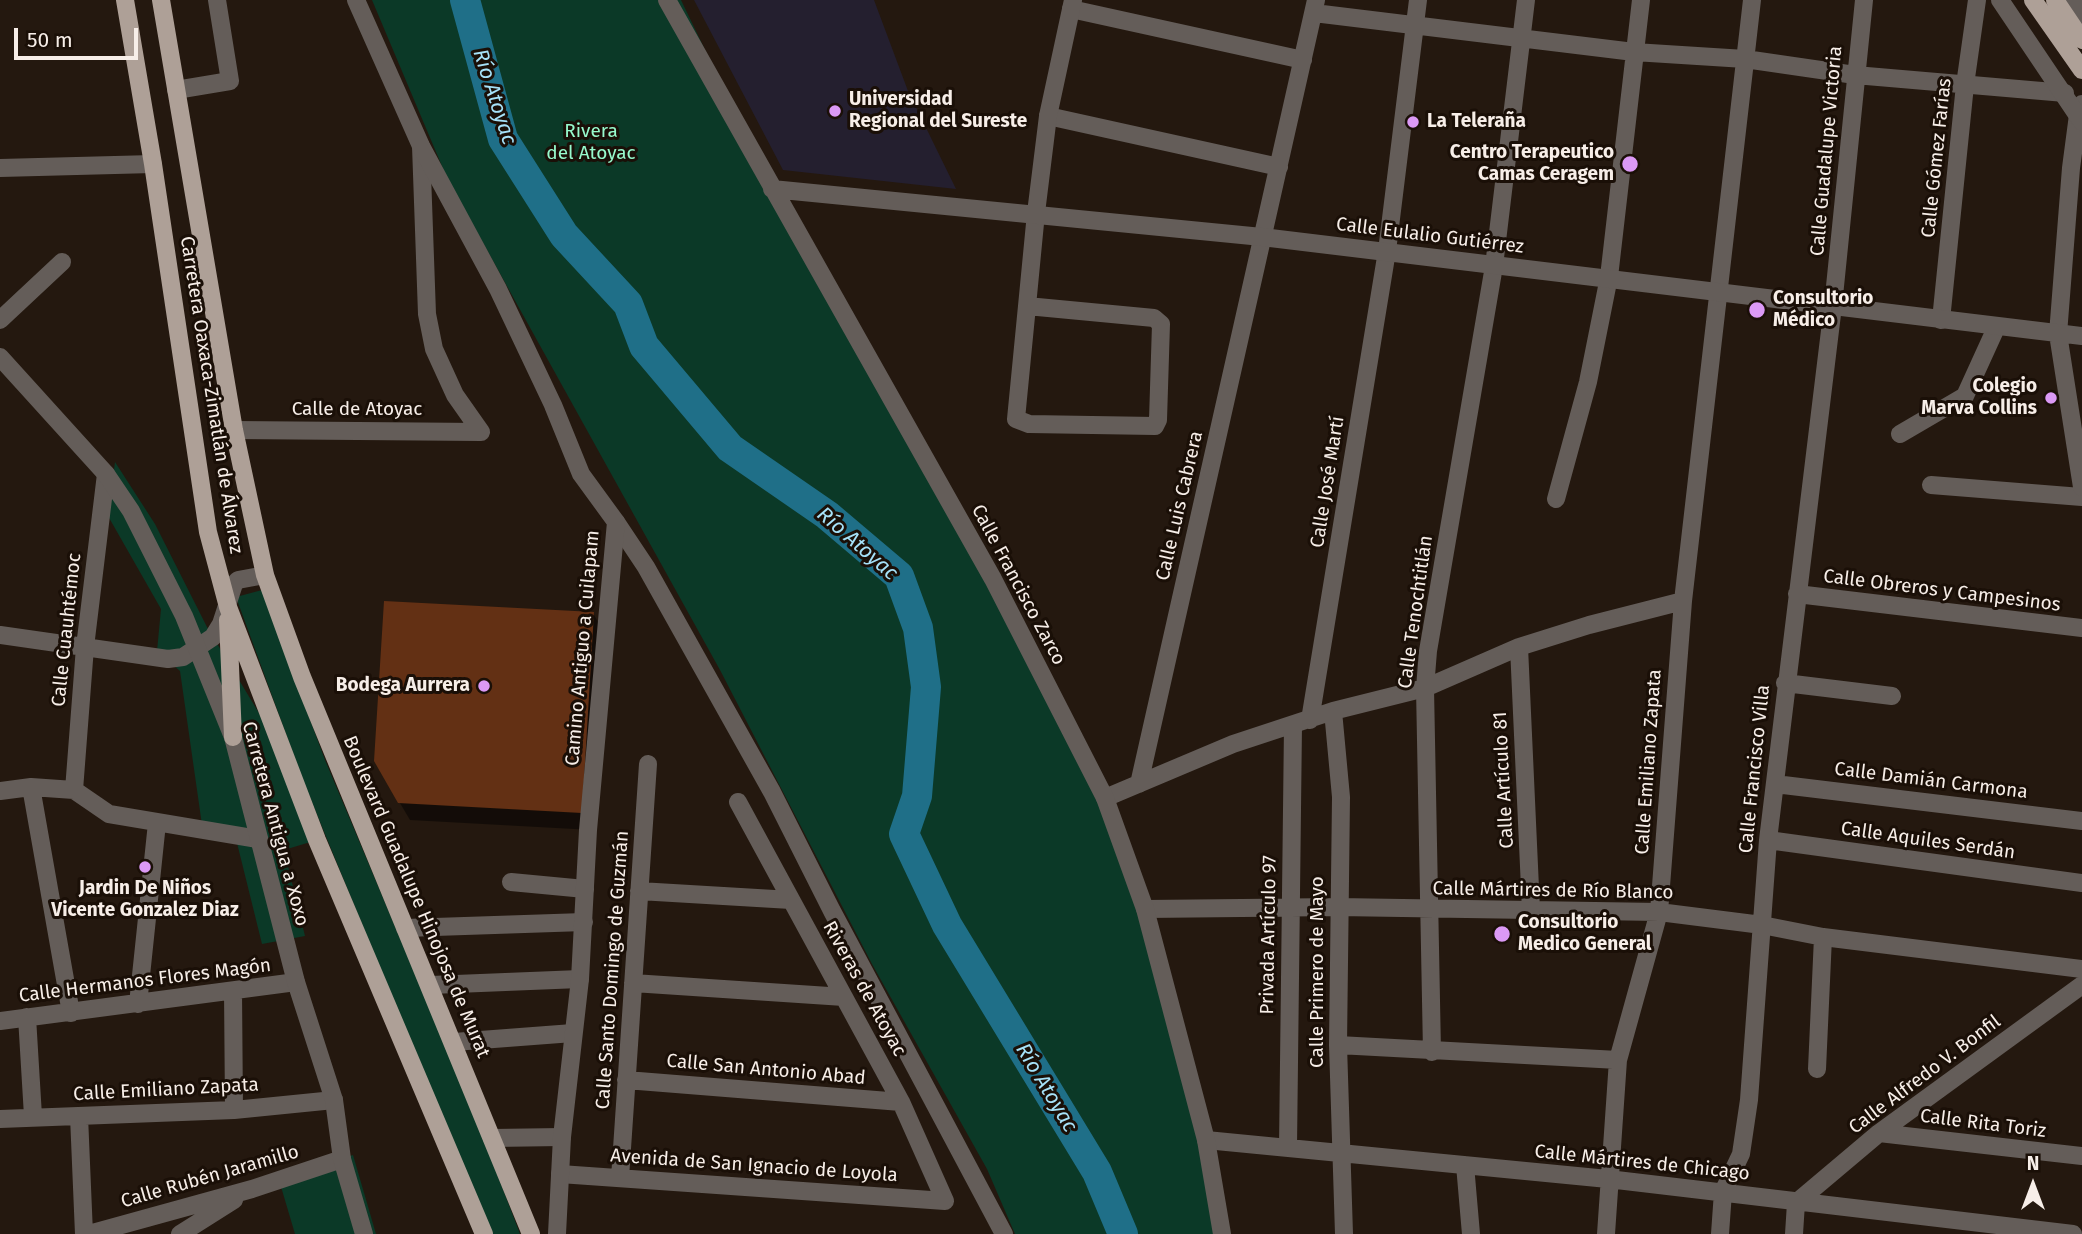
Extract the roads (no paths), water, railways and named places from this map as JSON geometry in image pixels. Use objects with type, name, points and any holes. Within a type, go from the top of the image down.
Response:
[{"type":"main road","name":"Carretera Oaxaca-Zimatlán de Álvarez","points":[[125,0],[153,164],[208,532],[228,607],[328,864],[484,1234]]},
{"type":"main road","name":"Carretera Oaxaca-Zimatlán de Álvarez","points":[[161,0],[234,430],[265,575]]},
{"type":"main road","points":[[2033,0],[2082,70]]},
{"type":"main road","points":[[2055,0],[2081,38]]},
{"type":"main road","name":"Boulevard Guadalupe Hinojosa de Murat","points":[[265,575],[302,677],[431,985],[531,1234]]},
{"type":"main road","points":[[228,607],[233,737]]},
{"type":"street","points":[[176,90],[230,81],[218,0]]},
{"type":"street","name":"Camino Antiguo a Cuilapam","points":[[356,0],[421,146],[498,289],[553,405],[580,474],[616,522],[584,889],[580,979],[562,1137],[557,1234]]},
{"type":"street","name":"Calle Francisco Zarco","points":[[667,0],[993,579],[1105,798],[1145,909],[1206,1140],[1222,1234]]},
{"type":"street","name":"Calle José Martí","points":[[1302,722],[1387,251],[1418,0]]},
{"type":"street","name":"Calle Tenochtitlán","points":[[1432,1052],[1425,688],[1428,651],[1494,265],[1526,0]]},
{"type":"street","points":[[1556,499],[1588,383],[1609,277],[1641,0]]},
{"type":"street","name":"Calle Emiliano Zapata","points":[[1606,1234],[1618,1060],[1659,912],[1683,601],[1752,0]]},
{"type":"street","name":"Calle Guadalupe Victoria","points":[[1833,306],[1864,0]]},
{"type":"street","name":"Calle Gómez Farías","points":[[1941,320],[1965,85],[1978,0]]},
{"type":"street","points":[[2000,0],[2081,114],[2058,334],[2077,426],[2082,487]]},
{"type":"street","points":[[2073,0],[2081,38]]},
{"type":"street","points":[[1027,306],[1154,318],[1161,324],[1158,420],[1155,426],[1029,424],[1016,419],[1036,213],[1048,116],[1072,5],[1303,60]]},
{"type":"street","points":[[1315,6],[1416,25],[1634,52],[1745,60],[1855,75],[2065,93]]},
{"type":"street","name":"Calle Luis Cabrera","points":[[1139,784],[1315,6]]},
{"type":"street","points":[[1048,116],[1279,167]]},
{"type":"street","name":"Calle de Atoyac","points":[[234,430],[481,432],[455,395],[434,349],[427,314],[421,146]]},
{"type":"street","points":[[0,167],[153,164]]},
{"type":"street","name":"Calle Eulalio Gutiérrez","points":[[772,189],[1036,213],[1387,251],[1719,290],[1996,328],[2082,336]]},
{"type":"street","points":[[0,320],[62,262]]},
{"type":"street","name":"Calle Francisco Villa","points":[[1720,1234],[1723,1192],[1741,1154],[1749,1100],[1768,841],[1833,306]]},
{"type":"street","points":[[1899,433],[1965,396],[1996,328]]},
{"type":"street","name":"Carretera Antigua a Xoxo","points":[[0,357],[106,474],[131,511],[198,649],[233,737],[296,982],[334,1100],[342,1159],[364,1234]]},
{"type":"street","name":"Calle Cuauhtémoc","points":[[74,790],[85,647],[106,474]]},
{"type":"street","points":[[1931,485],[2082,497]]},
{"type":"street","points":[[616,522],[646,567],[772,792],[832,911],[999,1219],[1004,1234]]},
{"type":"street","points":[[0,635],[168,659],[183,657],[213,637],[228,607],[234,584],[239,580],[265,575]]},
{"type":"street","name":"Calle Obreros y Campesinos","points":[[1797,594],[2082,628]]},
{"type":"street","points":[[1105,798],[1233,744],[1333,711],[1425,688],[1520,647],[1589,625],[1683,601]]},
{"type":"street","name":"Calle Artículo 81","points":[[1520,647],[1531,910]]},
{"type":"street","points":[[1785,684],[1892,696]]},
{"type":"street","name":"Calle Primero de Mayo","points":[[1333,711],[1341,797],[1338,1045],[1344,1234]]},
{"type":"street","name":"Privada Artículo 97","points":[[1288,1147],[1290,908],[1302,722]]},
{"type":"street","name":"Calle Santo Domingo de Guzmán","points":[[620,1178],[648,764]]},
{"type":"street","name":"Calle Damián Carmona","points":[[1775,784],[2082,821]]},
{"type":"street","points":[[31,787],[71,1013]]},
{"type":"street","points":[[0,791],[31,787],[74,790],[109,814],[258,839]]},
{"type":"street","name":"Riveras de Atoyac","points":[[738,802],[901,1102],[945,1201]]},
{"type":"street","points":[[138,1004],[157,823]]},
{"type":"street","name":"Calle Aquiles Serdán","points":[[1768,841],[2082,883]]},
{"type":"street","points":[[511,882],[584,889]]},
{"type":"street","points":[[639,891],[791,900]]},
{"type":"street","name":"Calle Mártires de Río Blanco","points":[[1145,909],[1338,907],[1659,912],[1762,925],[1823,937],[2082,969]]},
{"type":"street","points":[[405,928],[584,922]]},
{"type":"street","points":[[1817,1069],[1823,937]]},
{"type":"street","points":[[431,985],[580,979]]},
{"type":"street","name":"Calle Hermanos Flores Magón","points":[[0,1021],[296,982]]},
{"type":"street","points":[[633,983],[844,997]]},
{"type":"street","name":"Calle Alfredo V. Bonfil","points":[[1796,1203],[1879,1133],[2082,985]]},
{"type":"street","points":[[233,991],[234,1110]]},
{"type":"street","points":[[27,1017],[33,1116]]},
{"type":"street","points":[[454,1042],[573,1033]]},
{"type":"street","points":[[1338,1045],[1618,1060]]},
{"type":"street","name":"Calle San Antonio Abad","points":[[626,1080],[901,1102]]},
{"type":"street","name":"Calle Emiliano Zapata","points":[[0,1119],[234,1110],[334,1100]]},
{"type":"street","points":[[79,1116],[86,1234]]},
{"type":"street","name":"Calle Rita Toriz","points":[[1879,1133],[2082,1156]]},
{"type":"street","points":[[492,1138],[562,1137]]},
{"type":"street","name":"Calle Mártires de Chicago","points":[[1206,1140],[1608,1179],[1998,1229],[2073,1234]]},
{"type":"street","name":"Calle Rubén Jaramillo","points":[[86,1234],[252,1189],[342,1159]]},
{"type":"street","points":[[1465,1166],[1471,1234]]},
{"type":"street","name":"Avenida de San Ignacio de Loyola","points":[[560,1174],[945,1201]]},
{"type":"street","points":[[180,1234],[252,1189]]},
{"type":"street","points":[[1794,1234],[1796,1203]]},
{"type":"waterway","name":"Río Atoyac","points":[[465,0],[503,139],[564,235],[628,304],[644,346],[730,448],[827,515],[899,576],[918,628],[926,687],[917,796],[904,834],[947,925],[1097,1172],[1123,1234]]},
{"type":"place","name":"Universidad Regional del Sureste","points":[[835,111]]},
{"type":"place","name":"La Teleraña","points":[[1413,122]]},
{"type":"place","name":"Centro Terapeutico Camas Ceragem","points":[[1630,164]]},
{"type":"place","name":"Consultorio Médico","points":[[1757,310]]},
{"type":"place","name":"Colegio Marva Collins","points":[[2051,398]]},
{"type":"place","name":"Bodega Aurrera","points":[[484,686]]},
{"type":"place","name":"Jardin De Niños Vicente Gonzalez Diaz","points":[[145,867]]},
{"type":"place","name":"Consultorio Medico General","points":[[1502,934]]},
{"type":"park label","name":"Rivera del Atoyac","points":[[591,143]]}]
